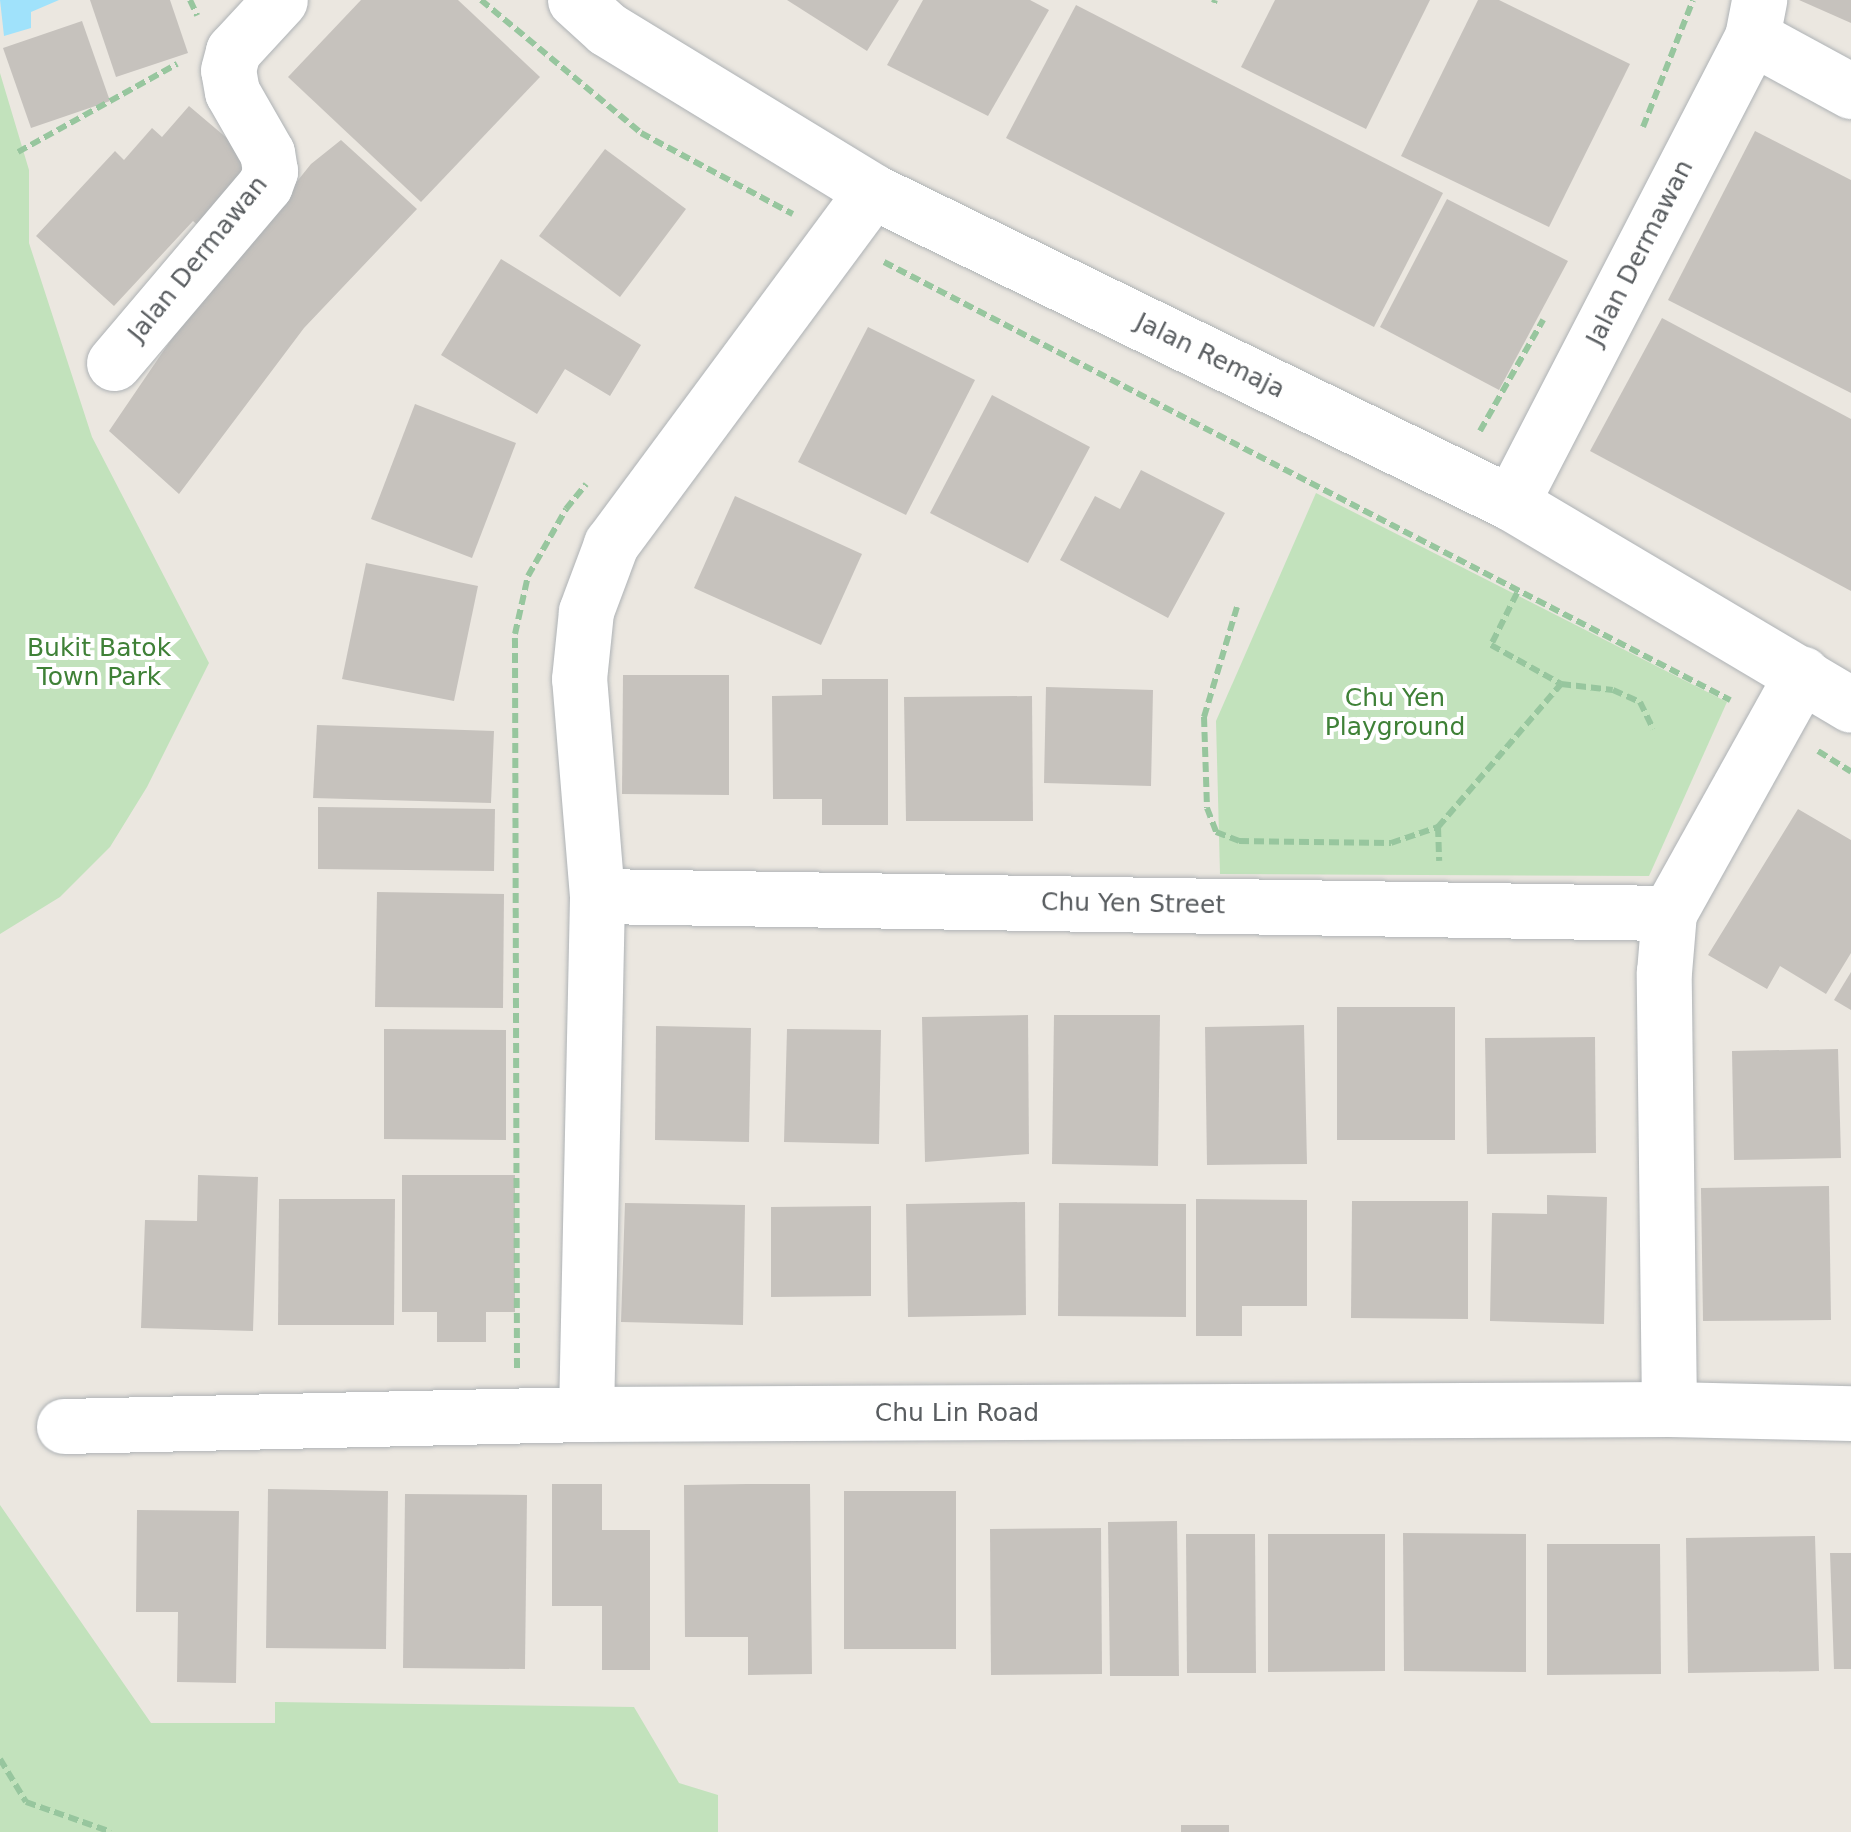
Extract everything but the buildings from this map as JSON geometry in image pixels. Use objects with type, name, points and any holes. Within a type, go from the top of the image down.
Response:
[{"type":"street","name":"Jalan Dermawan","points":[[114,363],[265,185],[270,171],[266,153],[232,92],[228,70],[233,51],[280,0]]},
{"type":"street","name":"Jalan Remaja","points":[[575,0],[607,28],[872,191],[1510,504],[1851,705]]},
{"type":"street","name":"Jalan Dermawan","points":[[1510,504],[1755,19]]},
{"type":"street","points":[[1755,19],[1851,91]]},
{"type":"street","points":[[586,1414],[597,896],[578,679],[586,611],[611,544],[872,191]]},
{"type":"street","points":[[1668,1409],[1664,972],[1669,913],[1802,674]]},
{"type":"street","name":"Chu Yen Street","points":[[597,896],[1669,913]]},
{"type":"street","name":"Chu Lin Road","points":[[64,1426],[586,1414],[1668,1409],[1851,1413]]},
{"type":"path","points":[[481,0],[641,133],[1774,723],[1851,772]]},
{"type":"path","points":[[1636,144],[1693,0]]},
{"type":"path","points":[[18,152],[188,58]]},
{"type":"path","points":[[1476,436],[1545,316]]},
{"type":"path","points":[[1517,592],[1492,646],[1561,684],[1613,690],[1640,702],[1654,729]]},
{"type":"path","points":[[1238,607],[1204,717],[1207,808],[1216,832],[1239,841],[1391,842],[1438,827],[1561,684]]},
{"type":"path","points":[[1438,827],[1439,868]]},
{"type":"path","points":[[0,1758],[26,1802],[111,1832]]},
{"type":"green space","name":"Bukit Batok Town Park","points":[[0,73],[29,170],[29,243],[92,437],[209,663],[147,787],[110,847],[60,897],[0,934]]},
{"type":"green space","name":"Chu Yen Playground","points":[[1316,493],[1727,702],[1649,876],[1220,874],[1216,721]]},
{"type":"green space","points":[[0,1505],[151,1723],[275,1723],[275,1702],[634,1707],[679,1783],[718,1795],[718,1832],[0,1832]]},
{"type":"water","points":[[0,0],[59,0],[31,12],[31,28],[4,36]]}]
